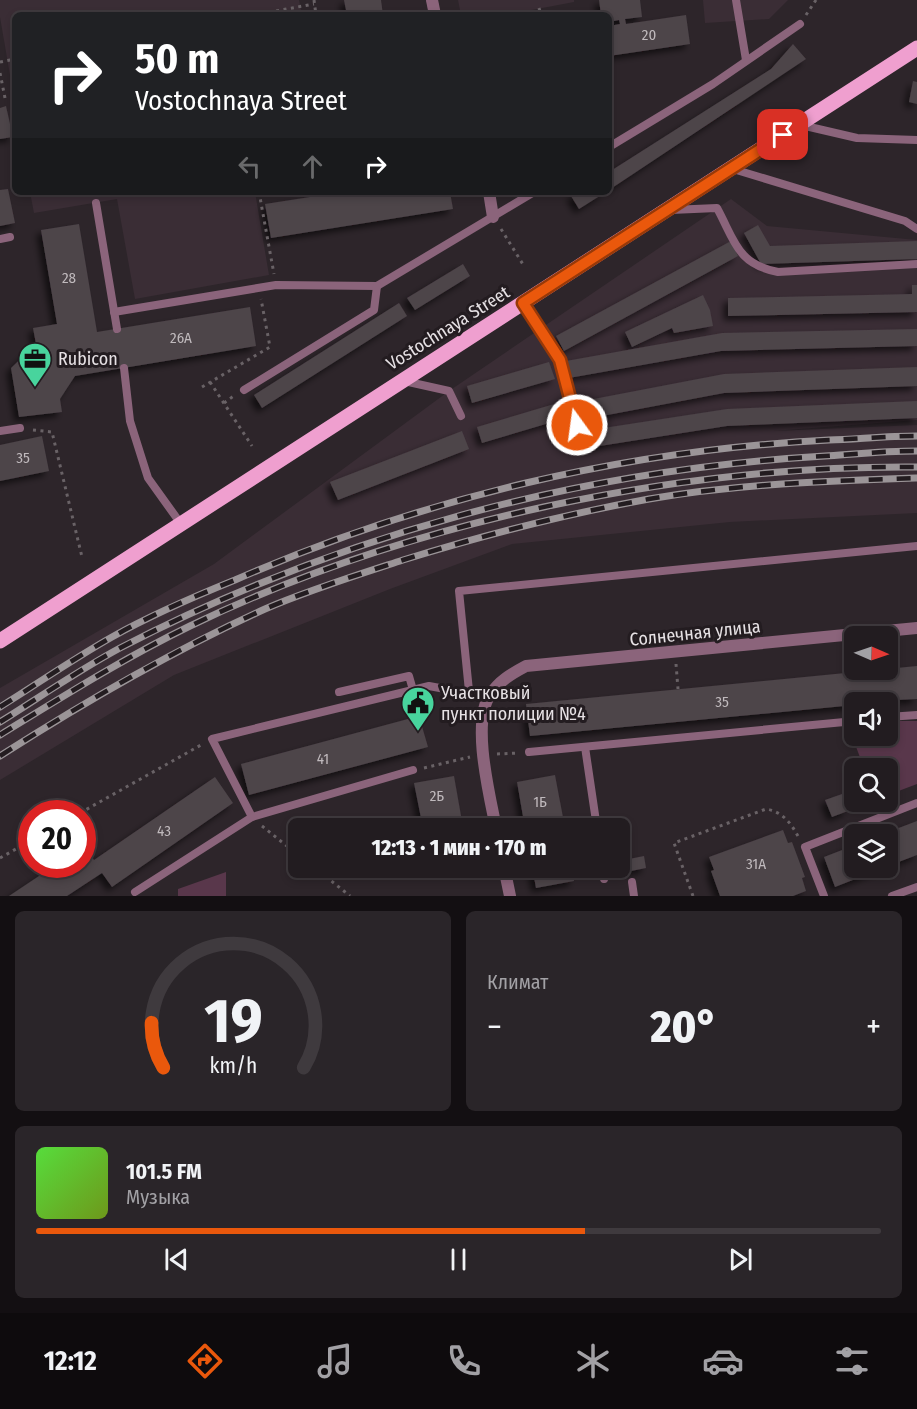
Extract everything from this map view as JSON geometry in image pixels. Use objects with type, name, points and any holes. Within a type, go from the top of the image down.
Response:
[{"type":"main road","name":"Vostochnaya Street","points":[[0,641],[917,48]]},
{"type":"street","points":[[489,195],[493,217]]},
{"type":"street","name":"Солнечная улица","points":[[488,697],[504,678],[526,666],[675,654],[917,628]]},
{"type":"street","points":[[488,697],[482,724],[483,754],[494,818]]},
{"type":"street","points":[[506,878],[510,896]]},
{"type":"lane","points":[[736,0],[747,60]]},
{"type":"lane","points":[[612,145],[800,24]]},
{"type":"lane","points":[[800,124],[857,138],[916,142]]},
{"type":"lane","points":[[732,168],[904,221],[917,229]]},
{"type":"lane","points":[[114,312],[276,285],[377,286],[529,195]]},
{"type":"lane","points":[[96,203],[117,329]]},
{"type":"lane","points":[[666,210],[717,208],[744,258],[760,269],[778,272],[917,264]]},
{"type":"lane","points":[[0,239],[10,237]]},
{"type":"lane","points":[[244,390],[375,310],[377,286]]},
{"type":"lane","points":[[523,303],[560,360],[577,425]]},
{"type":"lane","points":[[124,368],[130,421],[148,478],[181,524]]},
{"type":"lane","points":[[401,380],[449,391],[461,416]]},
{"type":"lane","points":[[0,431],[20,428]]},
{"type":"lane","points":[[469,691],[459,591],[917,546]]},
{"type":"lane","points":[[339,692],[409,676],[413,690]]},
{"type":"lane","points":[[252,817],[212,739],[429,686],[469,691],[488,697]]},
{"type":"lane","points":[[898,716],[917,714]]},
{"type":"lane","points":[[529,752],[844,721]]},
{"type":"lane","points":[[585,747],[596,818]]},
{"type":"lane","points":[[135,892],[252,817],[413,770]]},
{"type":"lane","points":[[824,896],[805,847],[917,804]]},
{"type":"lane","points":[[632,882],[634,896]]},
{"type":"lane","points":[[892,896],[917,887]]},
{"type":"path","points":[[800,24],[816,0]]},
{"type":"path","points":[[268,12],[314,2]]},
{"type":"path","points":[[0,73],[5,98]]},
{"type":"path","points":[[260,195],[276,285]]},
{"type":"path","points":[[493,217],[524,266]]},
{"type":"path","points":[[202,387],[270,347],[259,288]]},
{"type":"path","points":[[210,382],[252,446]]},
{"type":"path","points":[[20,428],[52,432],[82,557]]},
{"type":"path","points":[[675,654],[678,689]]},
{"type":"path","points":[[96,804],[212,739]]},
{"type":"path","points":[[430,766],[483,754],[529,752]]},
{"type":"path","points":[[693,896],[674,843],[766,809],[776,811],[786,818],[805,847]]},
{"type":"path","points":[[252,817],[288,847]]},
{"type":"path","points":[[0,858],[18,848]]},
{"type":"path","points":[[328,878],[350,896]]},
{"type":"shaded area","points":[[0,0],[299,0],[301,12],[12,12],[12,87],[0,17]]},
{"type":"shaded area","points":[[458,0],[574,0],[574,2],[521,12],[460,12]]},
{"type":"shaded area","points":[[703,0],[788,0],[769,19],[705,23]]},
{"type":"shaded area","points":[[31,195],[256,195],[269,275],[135,299],[117,199],[34,213]]},
{"type":"shaded area","points":[[731,199],[767,226],[917,240],[917,420],[773,431],[917,425],[917,513],[730,522],[512,544],[390,589],[174,675],[0,780],[0,688],[214,564],[449,391]]},
{"type":"shaded area","points":[[898,721],[917,721],[917,784],[898,791],[898,758],[860,758],[856,746],[898,746]]},
{"type":"shaded area","points":[[226,872],[226,896],[178,896],[178,889]]},
{"type":"building","points":[[344,0],[381,0],[383,12],[346,12]]},
{"type":"building","points":[[599,0],[640,0],[642,17],[625,19],[626,24],[686,15],[690,44],[612,56],[612,25],[620,24],[619,20],[612,21],[612,12],[601,12]]},
{"type":"building","points":[[793,44],[806,59],[612,188],[612,170],[771,69]]},
{"type":"building","points":[[913,81],[917,82],[917,104],[909,102]]},
{"type":"building","points":[[6,106],[12,137],[0,139],[0,108]]},
{"type":"building","points":[[8,189],[15,223],[0,226],[0,190]]},
{"type":"building","points":[[323,195],[451,195],[453,209],[271,238],[265,204]]},
{"type":"building","points":[[573,195],[601,195],[579,209],[571,196]]},
{"type":"building","points":[[79,224],[97,332],[250,307],[256,346],[75,376],[60,399],[62,412],[19,417],[11,368],[36,344],[33,328],[57,324],[41,230]]},
{"type":"building","points":[[758,225],[770,246],[917,241],[917,259],[761,264],[744,233]]},
{"type":"building","points":[[731,241],[738,256],[564,351],[556,336]]},
{"type":"building","points":[[463,264],[470,276],[415,310],[407,298]]},
{"type":"building","points":[[912,285],[917,285],[917,312],[728,316],[728,298],[912,294]]},
{"type":"building","points":[[703,295],[710,310],[713,326],[674,333],[672,328],[632,347],[625,332]]},
{"type":"building","points":[[399,303],[407,316],[262,408],[254,395]]},
{"type":"building","points":[[917,329],[917,346],[721,351],[569,378],[566,361],[722,333]]},
{"type":"building","points":[[549,362],[555,379],[472,403],[467,386]]},
{"type":"building","points":[[917,367],[917,386],[724,393],[581,420],[578,402],[724,374]]},
{"type":"building","points":[[917,401],[917,418],[727,426],[587,448],[584,431],[727,409]]},
{"type":"building","points":[[561,402],[566,418],[482,443],[477,427]]},
{"type":"building","points":[[462,431],[469,449],[338,500],[330,482]]},
{"type":"building","points":[[42,436],[49,471],[0,481],[0,445]]},
{"type":"building","points":[[917,666],[917,699],[898,700],[898,692],[844,692],[844,706],[530,736],[526,704],[844,673],[844,680],[898,680],[898,668]]},
{"type":"building","points":[[419,716],[428,747],[249,795],[241,764]]},
{"type":"building","points":[[555,775],[563,818],[523,818],[517,782]]},
{"type":"building","points":[[454,776],[461,818],[421,818],[414,783]]},
{"type":"building","points":[[215,777],[233,803],[112,887],[102,873],[96,877],[96,859]]},
{"type":"building","points":[[842,794],[845,812],[832,817],[825,800]]},
{"type":"building","points":[[917,821],[917,855],[898,862],[898,828]]},
{"type":"building","points":[[783,830],[788,843],[792,842],[805,877],[802,878],[806,891],[793,896],[720,896],[711,871],[714,870],[709,857]]},
{"type":"building","points":[[844,849],[844,878],[858,878],[835,887],[824,857]]},
{"type":"building","points":[[644,856],[646,868],[631,871],[630,859]]},
{"type":"building","points":[[36,878],[94,878],[67,896],[9,896]]},
{"type":"building","points":[[534,878],[574,878],[574,881],[536,888]]},
{"type":"railway","points":[[0,707],[98,645],[172,607],[306,551],[452,502],[601,467],[677,455],[753,446],[917,436]]},
{"type":"railway","points":[[0,722],[120,648],[203,608],[288,572],[374,541],[462,515],[552,493],[642,476],[733,464],[917,451]]},
{"type":"railway","points":[[0,735],[117,665],[190,626],[273,589],[361,557],[452,529],[545,507],[639,489],[733,476],[826,469],[917,467]]},
{"type":"railway","points":[[0,756],[130,678],[230,625],[299,595],[403,560],[525,526],[649,499],[749,487],[917,478]]},
{"type":"place","name":"Rubicon","points":[[35,388]]},
{"type":"place","name":"Участковый пункт полиции №4","points":[[418,732]]},
{"type":"route","points":[[577,425],[560,360],[547,344],[523,303],[783,135]]}]
